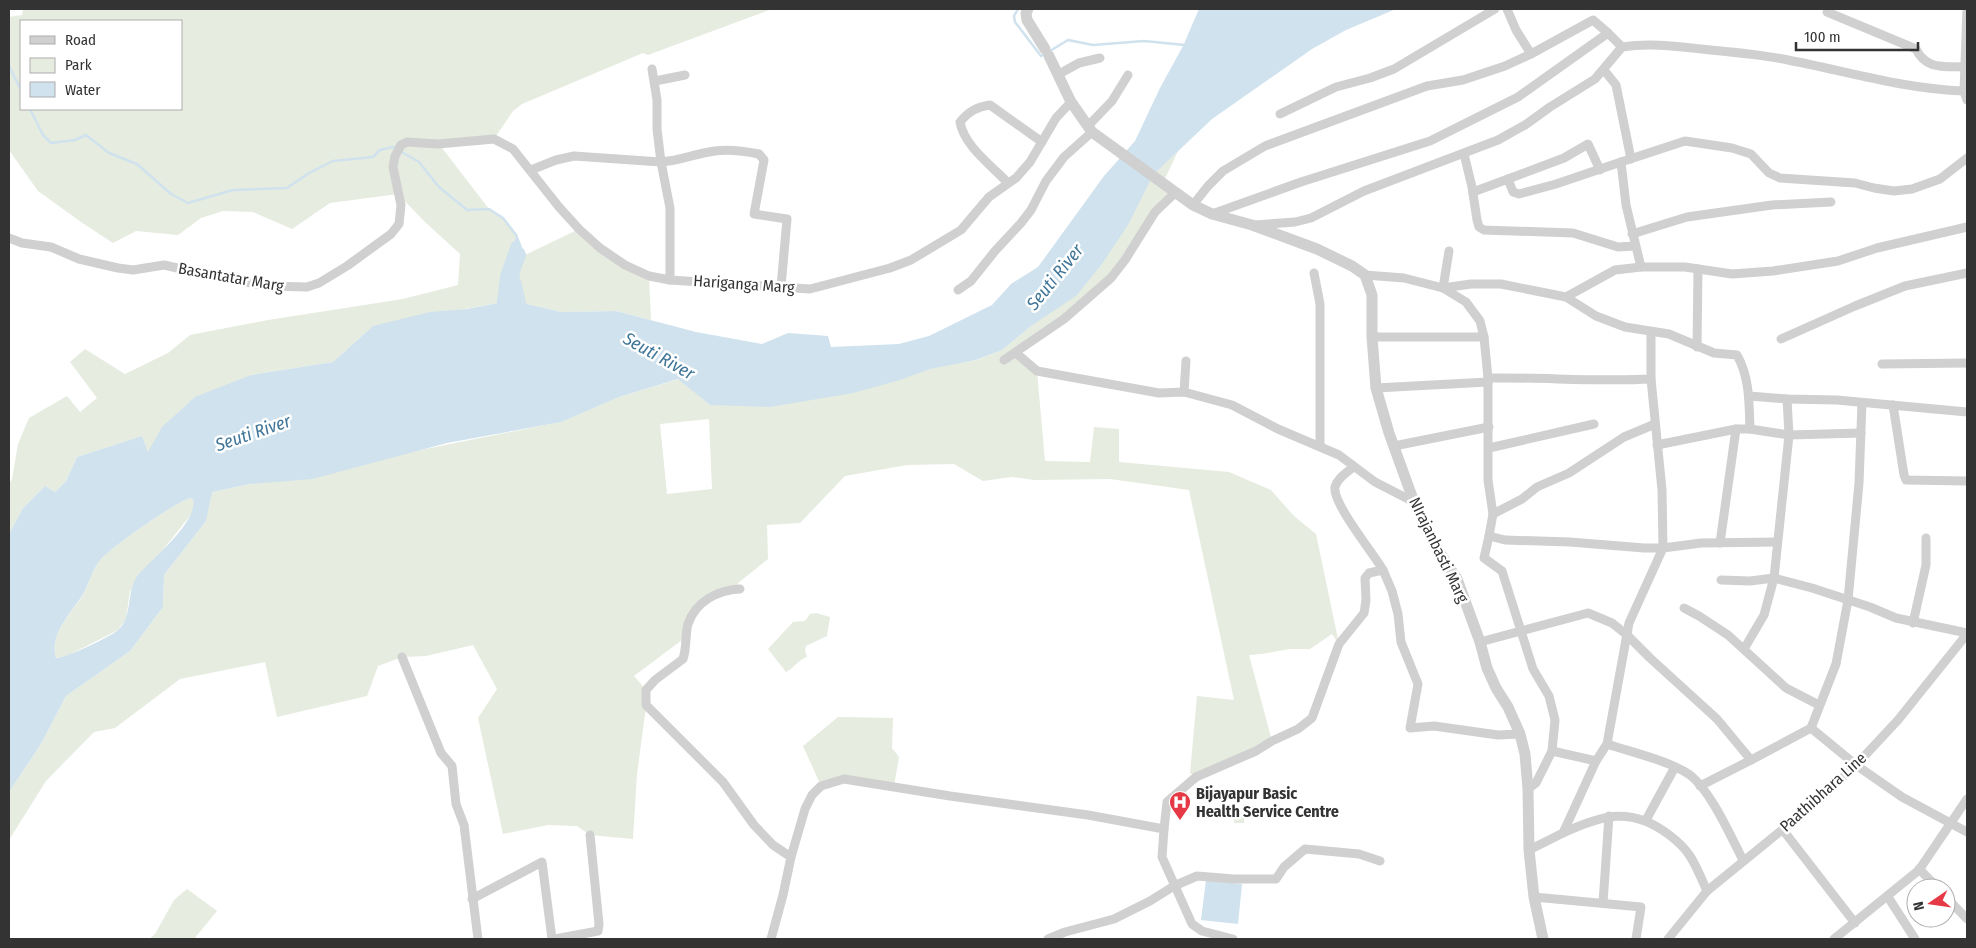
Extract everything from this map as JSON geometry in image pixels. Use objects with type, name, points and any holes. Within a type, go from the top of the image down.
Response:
[{"type":"street","points":[[1028,9],[1026,13],[1027,20],[1059,74],[1072,102],[1093,132],[1193,205],[1212,214],[1252,225],[1318,250],[1352,266],[1365,275],[1404,278],[1443,288],[1466,302],[1480,321],[1484,337],[1488,380],[1488,480],[1493,514],[1484,558],[1502,571],[1533,669],[1549,696],[1555,720],[1552,751],[1536,783],[1528,789]]},
{"type":"street","points":[[1280,114],[1336,87],[1394,69],[1495,9]]},
{"type":"street","points":[[1507,9],[1516,30],[1531,54]]},
{"type":"street","points":[[1252,225],[1295,222],[1311,218],[1364,191],[1498,140],[1525,125],[1595,79],[1622,47],[1638,44],[1744,53],[1785,59],[1881,80],[1965,95],[1966,9]]},
{"type":"street","points":[[1827,12],[1916,49],[1919,56],[1925,62],[1937,66],[1965,70]]},
{"type":"street","points":[[1193,205],[1223,171],[1265,146],[1428,86],[1463,80],[1505,66],[1593,20],[1622,47]]},
{"type":"street","points":[[1212,214],[1301,182],[1430,141],[1518,97],[1608,33]]},
{"type":"street","points":[[1059,74],[1079,63],[1100,58]]},
{"type":"street","points":[[652,69],[658,100],[657,129],[661,162],[670,208],[670,280]]},
{"type":"street","points":[[1604,70],[1616,85],[1631,159]]},
{"type":"street","points":[[655,81],[685,75]]},
{"type":"street","points":[[958,290],[971,281],[995,250],[1021,223],[1046,181],[1064,157],[1093,132],[1128,75]]},
{"type":"street","name":"Hariganga Marg","points":[[395,156],[401,145],[407,142],[438,144],[494,139],[513,149],[559,207],[600,248],[626,265],[649,276],[670,280],[810,289],[890,268],[912,260],[961,230],[988,196],[1016,178],[1030,162],[1056,118],[1072,102]]},
{"type":"street","points":[[1008,183],[974,147],[962,131],[960,122],[978,106],[990,105],[1042,142]]},
{"type":"street","points":[[1508,179],[1513,192],[1519,194],[1600,170],[1685,141],[1732,148],[1751,154],[1769,173],[1780,178],[1856,183],[1874,188],[1894,190],[1912,189],[1940,179],[1967,158]]},
{"type":"street","points":[[1473,192],[1564,158],[1588,144],[1600,170]]},
{"type":"street","points":[[531,170],[556,160],[574,156],[673,162],[714,151],[738,150],[759,154],[764,160],[754,214],[787,219],[781,287]]},
{"type":"street","points":[[1464,154],[1477,220],[1479,227],[1484,230],[1574,233],[1618,247],[1635,246]]},
{"type":"street","name":"Basantatar Marg","points":[[9,238],[22,243],[51,247],[79,259],[118,268],[133,270],[169,266],[217,278],[267,286],[307,288],[347,266],[391,234],[399,224],[401,205],[393,167],[395,156]]},
{"type":"street","points":[[1621,162],[1626,204],[1640,267]]},
{"type":"street","points":[[1004,360],[1064,319],[1111,278],[1125,260],[1155,212],[1176,192]]},
{"type":"street","points":[[1632,234],[1687,217],[1772,205],[1830,202]]},
{"type":"street","points":[[1566,297],[1615,270],[1640,267],[1698,268],[1732,274],[1773,271],[1838,260],[1877,248],[1967,228]]},
{"type":"street","points":[[1443,288],[1449,251]]},
{"type":"street","points":[[1697,347],[1698,268]]},
{"type":"street","points":[[1314,273],[1320,304],[1320,446]]},
{"type":"street","points":[[1781,339],[1905,286],[1967,273]]},
{"type":"street","name":"NIrajanbasti Marg","points":[[1365,275],[1372,295],[1372,336],[1376,388],[1383,417],[1414,502],[1436,547],[1456,579],[1480,642],[1487,668],[1520,734],[1525,754],[1528,789],[1529,850],[1534,897],[1542,939]]},
{"type":"street","points":[[1443,288],[1471,284],[1501,284],[1566,297],[1596,316],[1625,327],[1669,334],[1714,353],[1737,355],[1744,368],[1749,396],[1750,430]]},
{"type":"street","points":[[1563,833],[1596,761],[1607,744],[1629,623],[1663,548],[1662,490],[1651,379],[1651,332]]},
{"type":"street","points":[[1372,336],[1484,337]]},
{"type":"street","points":[[1016,353],[1036,371],[1044,373],[1159,393],[1184,392],[1232,405],[1278,430],[1338,455],[1375,482],[1414,502]]},
{"type":"street","points":[[1184,392],[1186,361]]},
{"type":"street","points":[[1882,364],[1967,363]]},
{"type":"street","points":[[1376,388],[1535,377],[1615,381],[1651,379]]},
{"type":"street","points":[[1749,396],[1893,405],[1967,412]]},
{"type":"street","points":[[1744,649],[1764,615],[1774,578],[1789,435],[1787,399]]},
{"type":"street","points":[[1700,786],[1811,728],[1836,664],[1848,600],[1859,483],[1862,403]]},
{"type":"street","points":[[1893,405],[1906,480],[1967,481]]},
{"type":"street","points":[[1489,448],[1594,424]]},
{"type":"street","points":[[1493,514],[1522,499],[1538,487],[1569,473],[1624,437],[1655,424]]},
{"type":"street","points":[[1394,446],[1488,427]]},
{"type":"street","points":[[1657,445],[1736,429],[1789,435],[1861,433]]},
{"type":"street","points":[[1720,542],[1736,429]]},
{"type":"street","points":[[1353,467],[1338,480],[1335,488],[1337,500],[1384,570],[1392,592],[1398,614],[1401,642],[1418,684],[1410,728],[1434,726],[1498,735],[1520,734]]},
{"type":"street","points":[[1489,536],[1505,540],[1570,542],[1644,548],[1720,542],[1777,542]]},
{"type":"street","points":[[1913,623],[1926,565],[1926,538]]},
{"type":"street","points":[[1233,939],[1202,931],[1192,924],[1162,857],[1167,802],[1196,777],[1256,751],[1298,729],[1312,718],[1339,644],[1364,612],[1366,600],[1365,578],[1369,573],[1384,570]]},
{"type":"street","points":[[1721,580],[1750,582],[1774,578],[1812,588],[1913,623],[1967,634]]},
{"type":"street","points":[[740,589],[713,594],[705,600],[688,624],[683,659],[655,680],[646,690],[646,705],[723,782],[754,825],[773,845],[791,857]]},
{"type":"street","points":[[1684,608],[1728,635],[1786,688],[1819,705]]},
{"type":"street","points":[[1480,642],[1588,613],[1612,622],[1717,719],[1750,760]]},
{"type":"street","name":"Paathibhara Line","points":[[1668,939],[1707,891],[1783,830],[1856,765],[1898,720],[1967,634]]},
{"type":"street","points":[[402,657],[441,753],[452,766],[456,804],[464,826],[478,939]]},
{"type":"street","points":[[1811,728],[1856,765],[1902,798],[1967,832]]},
{"type":"street","points":[[1607,744],[1675,767],[1691,776],[1717,812],[1744,860]]},
{"type":"street","points":[[1552,751],[1596,761]]},
{"type":"street","points":[[1646,820],[1675,767]]},
{"type":"street","points":[[771,939],[805,809],[812,795],[821,786],[844,779],[1088,815],[1164,829]]},
{"type":"street","points":[[1834,939],[1919,869],[1967,799]]},
{"type":"street","points":[[1603,903],[1609,816]]},
{"type":"street","points":[[1529,850],[1590,821],[1609,816],[1646,820],[1675,840],[1689,855],[1707,891]]},
{"type":"street","points":[[1783,830],[1855,923]]},
{"type":"street","points":[[472,899],[542,862],[553,939],[598,931],[599,924],[590,835]]},
{"type":"street","points":[[1048,939],[1065,932],[1114,919],[1150,901],[1174,886],[1197,876],[1234,880],[1276,880],[1284,867],[1305,849],[1359,854],[1380,861]]},
{"type":"street","points":[[1919,869],[1928,878]]},
{"type":"street","points":[[1888,896],[1915,939]]},
{"type":"street","points":[[1534,897],[1641,907],[1636,939]]},
{"type":"street","points":[[1956,907],[1967,919]]},
{"type":"green space","points":[[23,9],[772,9],[648,55],[643,53],[522,104],[513,111],[494,139],[439,144],[489,209],[503,218],[517,234],[502,273],[498,303],[373,326],[333,362],[251,375],[148,452],[142,436],[77,457],[66,481],[55,492],[45,486],[23,508],[9,534],[9,484],[12,479],[18,444],[29,418],[67,396],[80,412],[97,398],[70,362],[85,349],[125,374],[168,353],[190,335],[268,320],[403,299],[458,285],[460,254],[398,194],[330,203],[292,229],[253,212],[223,211],[201,218],[178,235],[136,231],[113,243],[38,191],[9,150],[9,72],[12,72],[9,66],[9,17],[22,15]]},
{"type":"green space","points":[[1178,151],[1163,183],[1176,192],[1155,212],[1111,278],[1016,354],[1037,371],[1045,461],[1090,462],[1094,427],[1119,429],[1119,462],[1229,472],[1271,490],[1294,516],[1316,534],[1339,644],[1332,634],[1310,649],[1290,649],[1249,655],[1272,741],[1196,777],[1190,773],[1197,696],[1234,700],[1189,490],[1110,479],[1034,480],[1012,477],[983,481],[954,464],[907,465],[845,476],[800,523],[767,525],[768,559],[738,583],[740,589],[728,589],[695,612],[686,637],[634,676],[646,690],[646,707],[637,774],[633,839],[590,835],[577,826],[548,825],[503,834],[478,718],[497,689],[473,645],[426,656],[402,657],[378,666],[367,696],[277,717],[265,662],[180,679],[115,728],[94,732],[46,781],[9,840],[9,792],[41,744],[66,696],[130,651],[163,607],[164,575],[206,521],[211,492],[560,422],[619,397],[679,379],[710,405],[977,360],[1002,350],[1031,326],[1153,175]],"holes":[[[709,419],[712,489],[667,494],[660,424]]]},
{"type":"green space","points":[[579,229],[649,276],[651,320],[616,311],[561,312],[523,303],[518,274],[525,255]]},
{"type":"green space","points":[[190,498],[193,499],[195,505],[193,512],[130,591],[126,619],[118,630],[67,656],[56,658],[55,641],[58,633],[82,597],[95,567],[101,559],[144,526]]},
{"type":"green space","points":[[816,613],[830,617],[827,636],[806,646],[807,657],[786,672],[768,649],[793,622],[805,621],[810,614]]},
{"type":"green space","points":[[838,717],[893,718],[892,748],[899,757],[894,786],[844,779],[821,786],[803,746]]},
{"type":"green space","points":[[1244,811],[1244,823],[1234,823],[1234,812]]},
{"type":"green space","points":[[187,889],[217,911],[194,939],[149,939],[155,934],[174,900]]},
{"type":"water","name":"Seuti River","points":[[1199,9],[1396,9],[1346,30],[1312,49],[1212,119],[1153,175],[1128,225],[1102,264],[1076,296],[1031,326],[1002,350],[976,360],[930,369],[900,380],[853,393],[770,407],[710,405],[678,379],[619,397],[561,422],[447,443],[312,479],[250,484],[212,492],[206,521],[164,575],[163,607],[130,651],[66,696],[41,744],[9,792],[9,534],[23,508],[45,486],[55,492],[66,481],[77,457],[142,436],[148,452],[162,427],[195,397],[251,375],[333,362],[373,326],[430,312],[467,309],[498,303],[502,273],[517,234],[525,255],[518,274],[523,303],[561,312],[616,311],[696,332],[762,344],[788,333],[828,336],[831,347],[899,344],[929,336],[992,305],[1011,284],[1038,267],[1104,176],[1135,141],[1160,88],[1183,46]],"holes":[[[190,498],[193,499],[193,508],[182,528],[135,580],[126,618],[118,630],[88,647],[56,658],[55,641],[58,633],[82,596],[95,567],[101,559],[158,516]]]},
{"type":"water","points":[[1206,880],[1242,884],[1238,924],[1201,920]]},
{"type":"waterway","points":[[1018,9],[1014,16],[1015,22],[1041,56],[1045,54]]},
{"type":"waterway","points":[[1050,51],[1068,40],[1093,45],[1144,41],[1185,45]]},
{"type":"waterway","points":[[9,66],[20,88]]},
{"type":"waterway","points":[[30,110],[43,135],[51,143],[75,140],[86,135],[109,153],[137,164],[171,194],[188,203],[233,190],[287,188],[309,173],[333,161],[373,157],[380,150],[393,147],[419,162],[439,187],[467,210],[489,209],[503,218],[516,235]]},
{"type":"waterway","points":[[498,303],[502,273],[513,243]]},
{"type":"waterway","points":[[523,250],[525,255],[518,274],[525,304]]},
{"type":"place","name":"Bijayapur Basic Health Service Centre","points":[[1180,821]]}]
